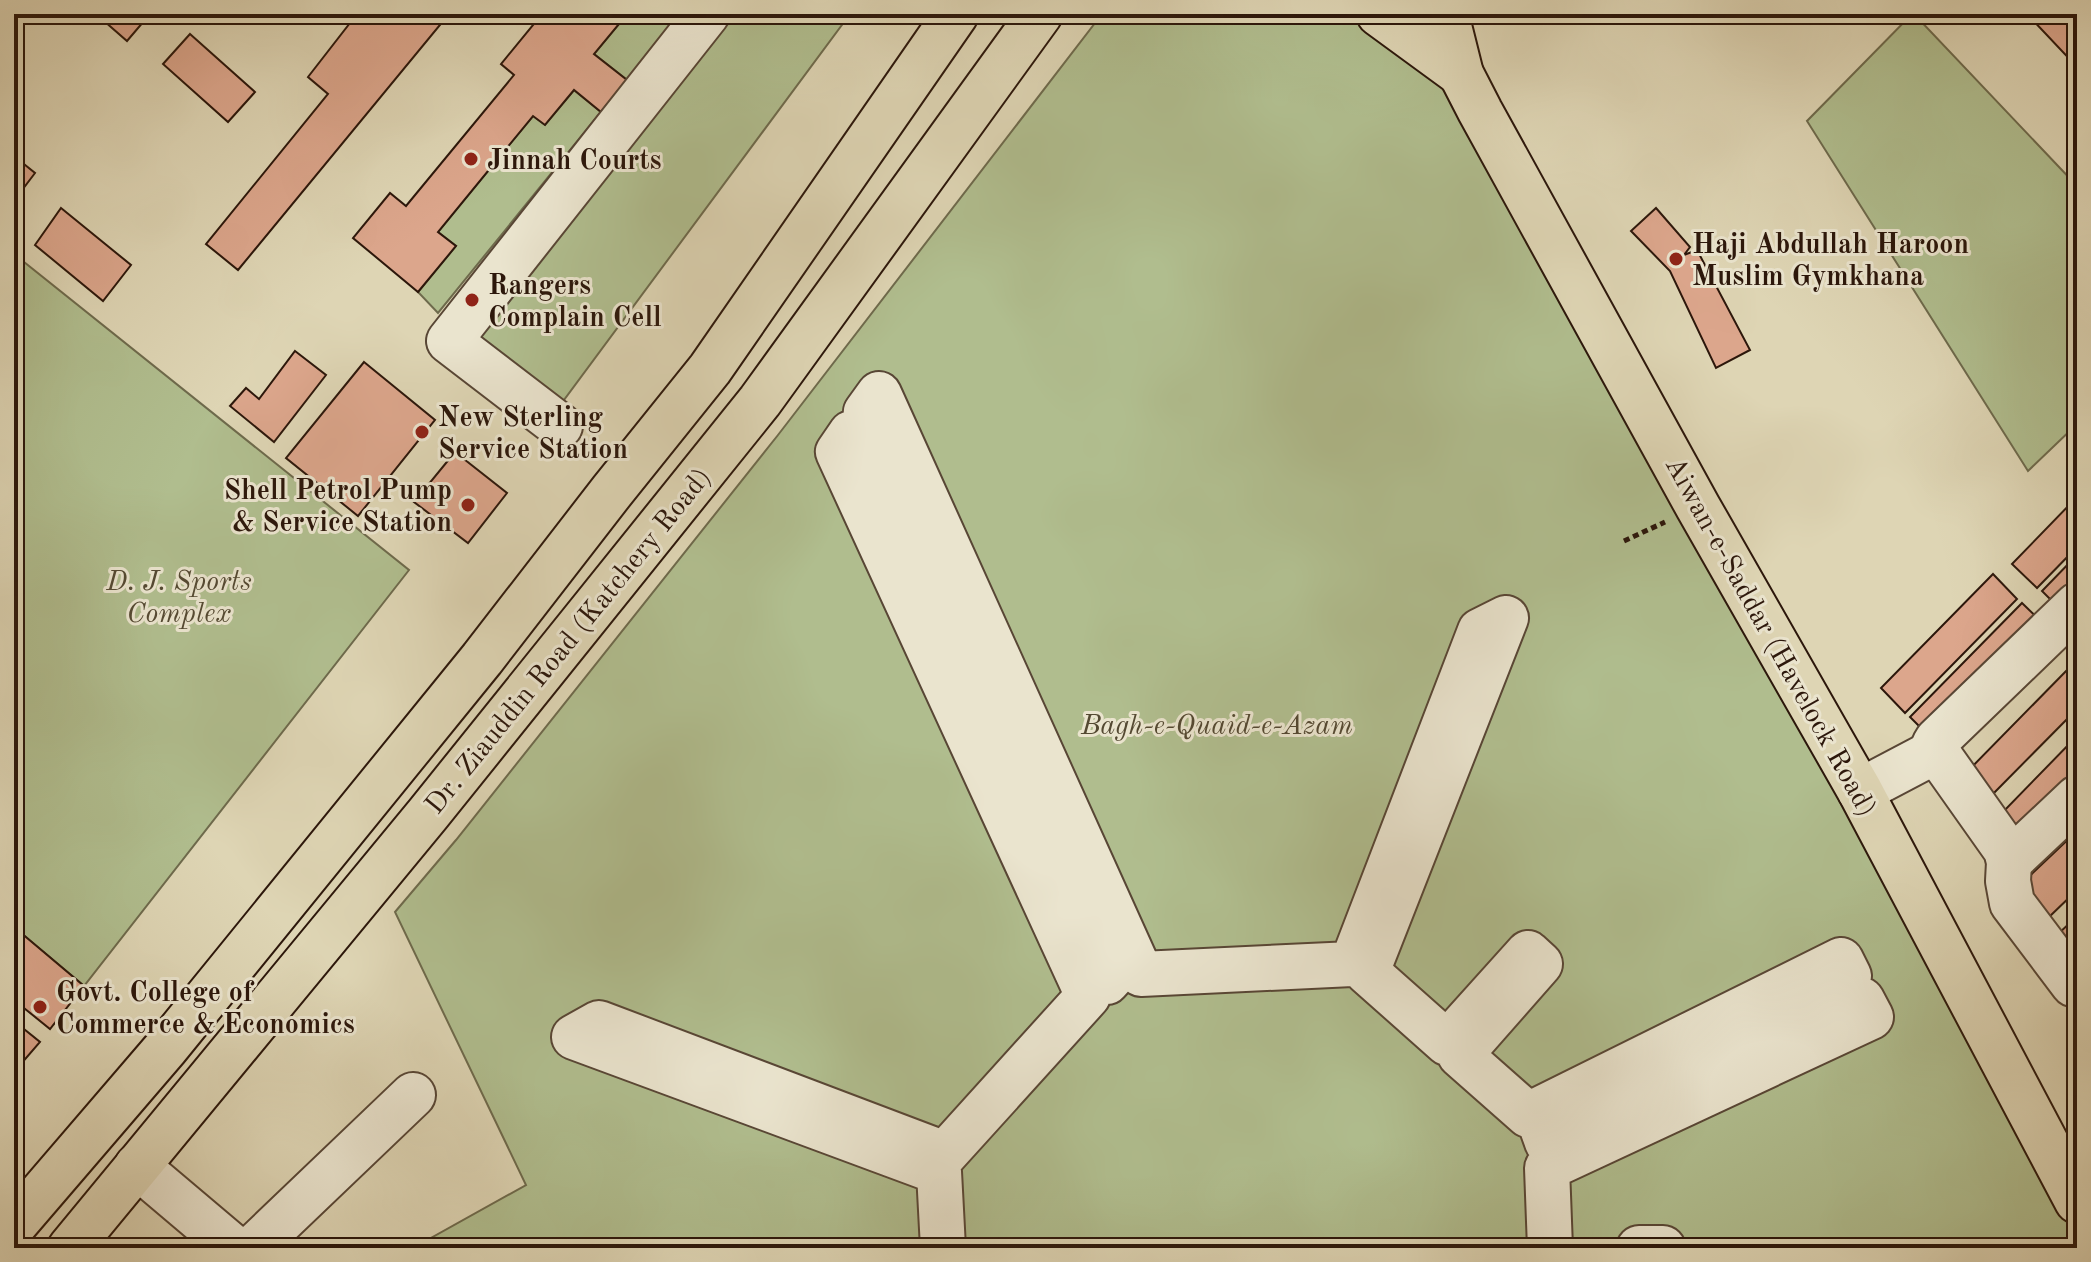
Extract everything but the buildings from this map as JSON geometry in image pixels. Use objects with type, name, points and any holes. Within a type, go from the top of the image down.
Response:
[{"type":"main road","name":"Dr. Ziauddin Road (Katchery Road)","points":[[14,1225],[166,1048],[482,659],[710,369],[956,14]]},
{"type":"main road","name":"Dr. Ziauddin Road (Katchery Road)","points":[[70,1248],[428,814],[760,401],[1040,14]]},
{"type":"main road","name":"Aiwan-e-Saddar (Havelock Road)","points":[[1379,14],[1461,74]]},
{"type":"main road","name":"Aiwan-e-Saddar (Havelock Road)","points":[[1446,14],[1461,74],[1698,507],[1860,791],[2077,1201]]},
{"type":"street","points":[[560,426],[449,341],[707,14]]},
{"type":"street","points":[[943,1248],[939,1172],[574,1037],[599,1023],[945,1154],[1088,996],[838,452],[851,433],[1093,978],[1107,982],[1118,970],[1119,958],[866,412],[879,394],[1141,974],[1352,964],[1480,631],[1506,618],[1367,972],[1447,1043],[1528,953],[1540,964],[1460,1055],[1528,1115],[1841,960],[1849,976],[1547,1122],[1542,1128],[1547,1142],[1564,1144],[1862,1000],[1871,1017],[1547,1168],[1550,1248]]},
{"type":"street","points":[[2077,605],[1934,745],[2006,850],[2012,903],[2073,984],[2077,984]]},
{"type":"street","points":[[1860,791],[1936,751]]},
{"type":"street","points":[[2009,862],[2077,798]]},
{"type":"street","points":[[253,1248],[413,1095]]},
{"type":"street","points":[[137,1166],[234,1248]]},
{"type":"street","points":[[1639,1248],[1663,1248]]},
{"type":"green space","points":[[618,14],[680,14],[627,80],[594,54],[623,19]]},
{"type":"green space","points":[[714,14],[850,14],[555,412],[468,346]]},
{"type":"green space","name":"Bagh-e-Quaid-e-Azam","points":[[1102,14],[1379,14],[1461,74],[2077,1207],[2077,1248],[413,1248],[526,1185],[395,912],[456,840],[778,435]]},
{"type":"green space","points":[[1912,14],[2077,186],[2077,424],[2028,471],[1807,121]]},
{"type":"green space","points":[[574,90],[601,112],[438,313],[418,292],[456,246],[438,232],[533,116],[545,125]]},
{"type":"green space","name":"D. J. Sports Complex","points":[[14,254],[409,570],[84,986],[14,927]]},
{"type":"place","name":"Jinnah Courts","points":[[471,159]]},
{"type":"place","name":"Haji Abdullah Haroon Muslim Gymkhana","points":[[1676,259]]},
{"type":"place","name":"Rangers Complain Cell","points":[[472,300]]},
{"type":"place","name":"New Sterling Service Station","points":[[422,432]]},
{"type":"place","name":"Shell Petrol Pump & Service Station","points":[[468,505]]},
{"type":"place","name":"Govt. College of Commerce & Economics","points":[[40,1007]]}]
